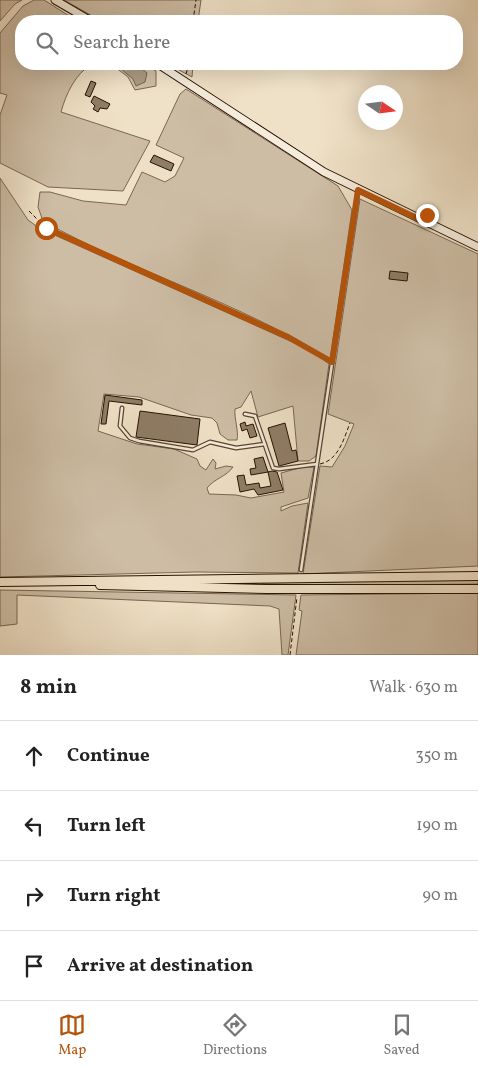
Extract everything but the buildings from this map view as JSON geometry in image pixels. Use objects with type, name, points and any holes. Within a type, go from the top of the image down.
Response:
[{"type":"main road","points":[[54,0],[80,15]]},
{"type":"main road","points":[[167,70],[324,172],[478,247]]},
{"type":"main road","points":[[0,582],[478,576]]},
{"type":"main road","points":[[40,582],[165,588],[478,589]]},
{"type":"lane","points":[[301,570],[358,190]]},
{"type":"lane","points":[[122,408],[120,426],[130,438],[139,441],[193,450],[210,442],[236,448],[265,444]]},
{"type":"lane","points":[[245,414],[255,416],[273,468],[279,469],[317,464]]},
{"type":"path","points":[[194,15],[196,0]]},
{"type":"path","points":[[183,80],[187,70]]},
{"type":"path","points":[[423,221],[432,204]]},
{"type":"path","points":[[29,211],[47,229],[288,337],[332,362]]},
{"type":"path","points":[[317,464],[331,459],[340,447],[350,423]]},
{"type":"path","points":[[290,655],[298,597]]},
{"type":"shaded area","points":[[0,0],[22,0],[15,4],[0,21]]},
{"type":"shaded area","points":[[34,0],[44,0],[68,15],[15,15],[23,6]]},
{"type":"shaded area","points":[[64,0],[201,0],[199,15],[90,15]]},
{"type":"shaded area","points":[[15,15],[15,70],[84,70],[72,85],[61,112],[150,141],[123,191],[48,187],[0,163],[0,115],[7,95],[0,93],[0,33]]},
{"type":"shaded area","points":[[119,70],[154,70],[156,71],[156,86],[135,90],[128,77]]},
{"type":"shaded area","points":[[122,70],[143,70],[147,73],[145,82],[136,86],[133,79]]},
{"type":"shaded area","points":[[179,70],[193,70],[192,77]]},
{"type":"shaded area","points":[[186,89],[338,186],[352,210],[330,360],[261,321],[78,240],[43,221],[38,207],[40,192],[50,192],[83,201],[126,205],[142,172],[165,182],[175,176],[184,158],[156,145],[180,94]]},
{"type":"shaded area","points":[[0,178],[28,220],[39,228],[310,350],[329,364],[316,456],[309,461],[298,461],[293,406],[258,417],[251,391],[241,407],[235,409],[237,440],[228,440],[220,434],[217,423],[212,418],[191,415],[139,397],[104,394],[98,431],[137,444],[174,449],[197,459],[200,466],[206,470],[213,459],[216,463],[215,469],[226,466],[233,467],[207,488],[209,494],[236,495],[251,498],[284,492],[281,473],[303,467],[314,467],[308,498],[281,507],[281,511],[292,506],[308,503],[298,573],[196,572],[0,577]]},
{"type":"shaded area","points":[[360,199],[478,254],[478,566],[303,574],[320,466],[332,467],[345,446],[354,424],[328,414]]},
{"type":"shaded area","points":[[478,579],[478,584],[262,586],[262,583]]},
{"type":"shaded area","points":[[0,590],[296,595],[288,655],[282,655],[279,609],[270,606],[17,595],[17,624],[0,626]]},
{"type":"shaded area","points":[[478,593],[478,655],[296,655],[302,611],[299,610],[301,595]]},
{"type":"route","points":[[46,228],[288,337],[332,362],[341,308],[355,196],[358,190],[423,221],[427,215]]}]
